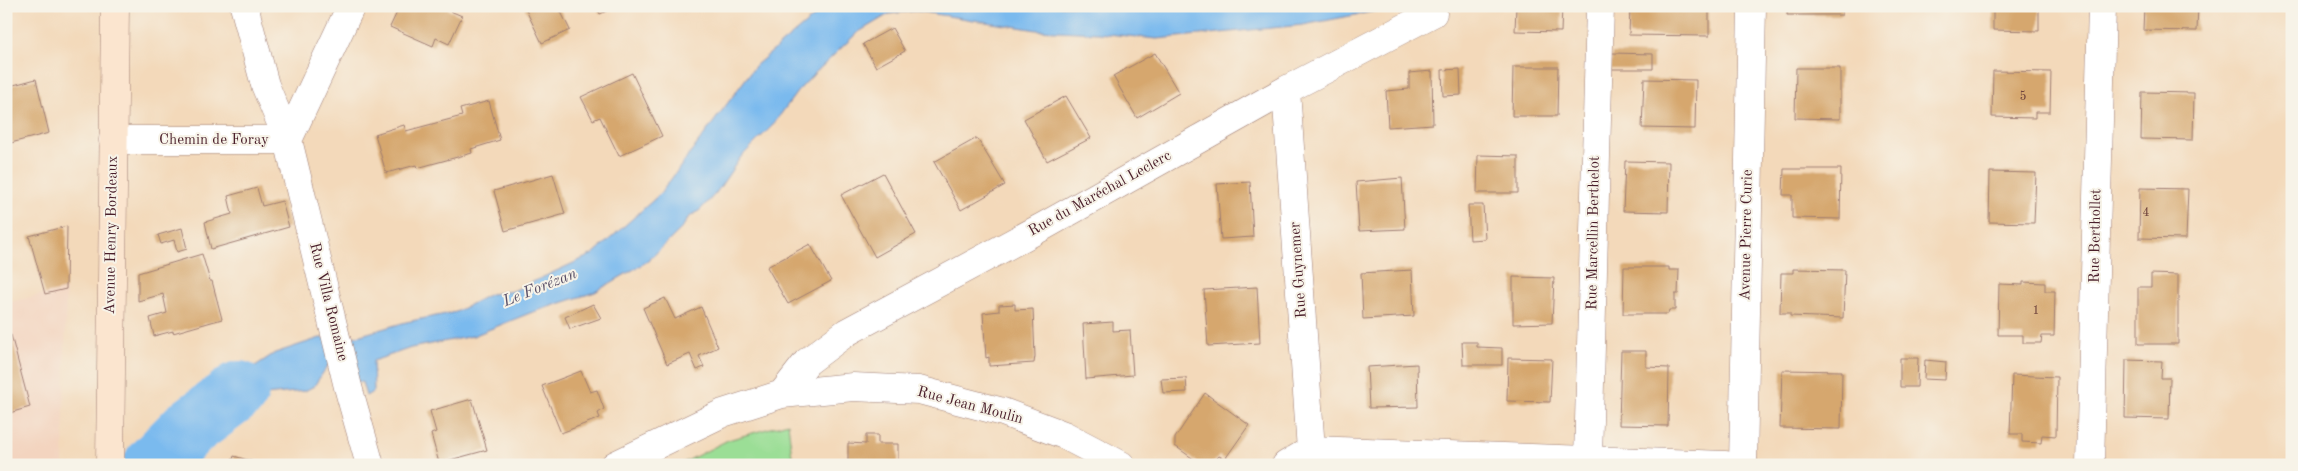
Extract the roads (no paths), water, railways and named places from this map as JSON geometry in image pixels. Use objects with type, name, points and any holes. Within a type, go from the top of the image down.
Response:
[{"type":"main road","name":"Avenue Henry Bordeaux","points":[[110,465],[116,6]]},
{"type":"street","points":[[244,6],[265,85],[288,140]]},
{"type":"street","name":"Chemin de Foray","points":[[113,140],[288,140],[351,6]]},
{"type":"street","name":"Rue Marcellin Berthelot","points":[[1588,459],[1600,6]]},
{"type":"street","name":"Avenue Pierre Curie","points":[[1743,465],[1752,6]]},
{"type":"street","name":"Rue Berthollet","points":[[2090,465],[2102,6]]},
{"type":"street","name":"Rue du Maréchal Leclerc","points":[[782,394],[807,362],[847,332],[1044,226],[1286,90],[1433,13]]},
{"type":"street","name":"Rue Guynemer","points":[[1286,90],[1312,450]]},
{"type":"street","name":"Rue Villa Romaine","points":[[288,140],[348,387],[370,465]]},
{"type":"street","name":"Rue Jean Moulin","points":[[615,465],[723,413],[782,394],[853,387],[919,390],[1012,415],[1064,435],[1121,465]]},
{"type":"street","points":[[1286,465],[1312,450],[1725,465]]},
{"type":"water","points":[[827,6],[1402,6],[1303,25],[1157,39],[1098,33],[1037,30],[916,11],[889,14],[857,33],[815,73],[797,92],[772,126],[740,158],[716,193],[700,210],[688,218],[682,228],[648,261],[595,292],[530,313],[473,336],[411,348],[373,361],[374,391],[366,396],[362,382],[358,382],[329,364],[314,386],[305,391],[265,395],[231,414],[219,425],[195,455],[177,449],[172,439],[235,379],[275,353],[320,338],[347,339],[406,322],[456,312],[490,294],[513,291],[593,254],[660,194],[756,65]]},
{"type":"waterway","name":"Le Forézan","points":[[153,465],[188,429],[239,391]]}]
